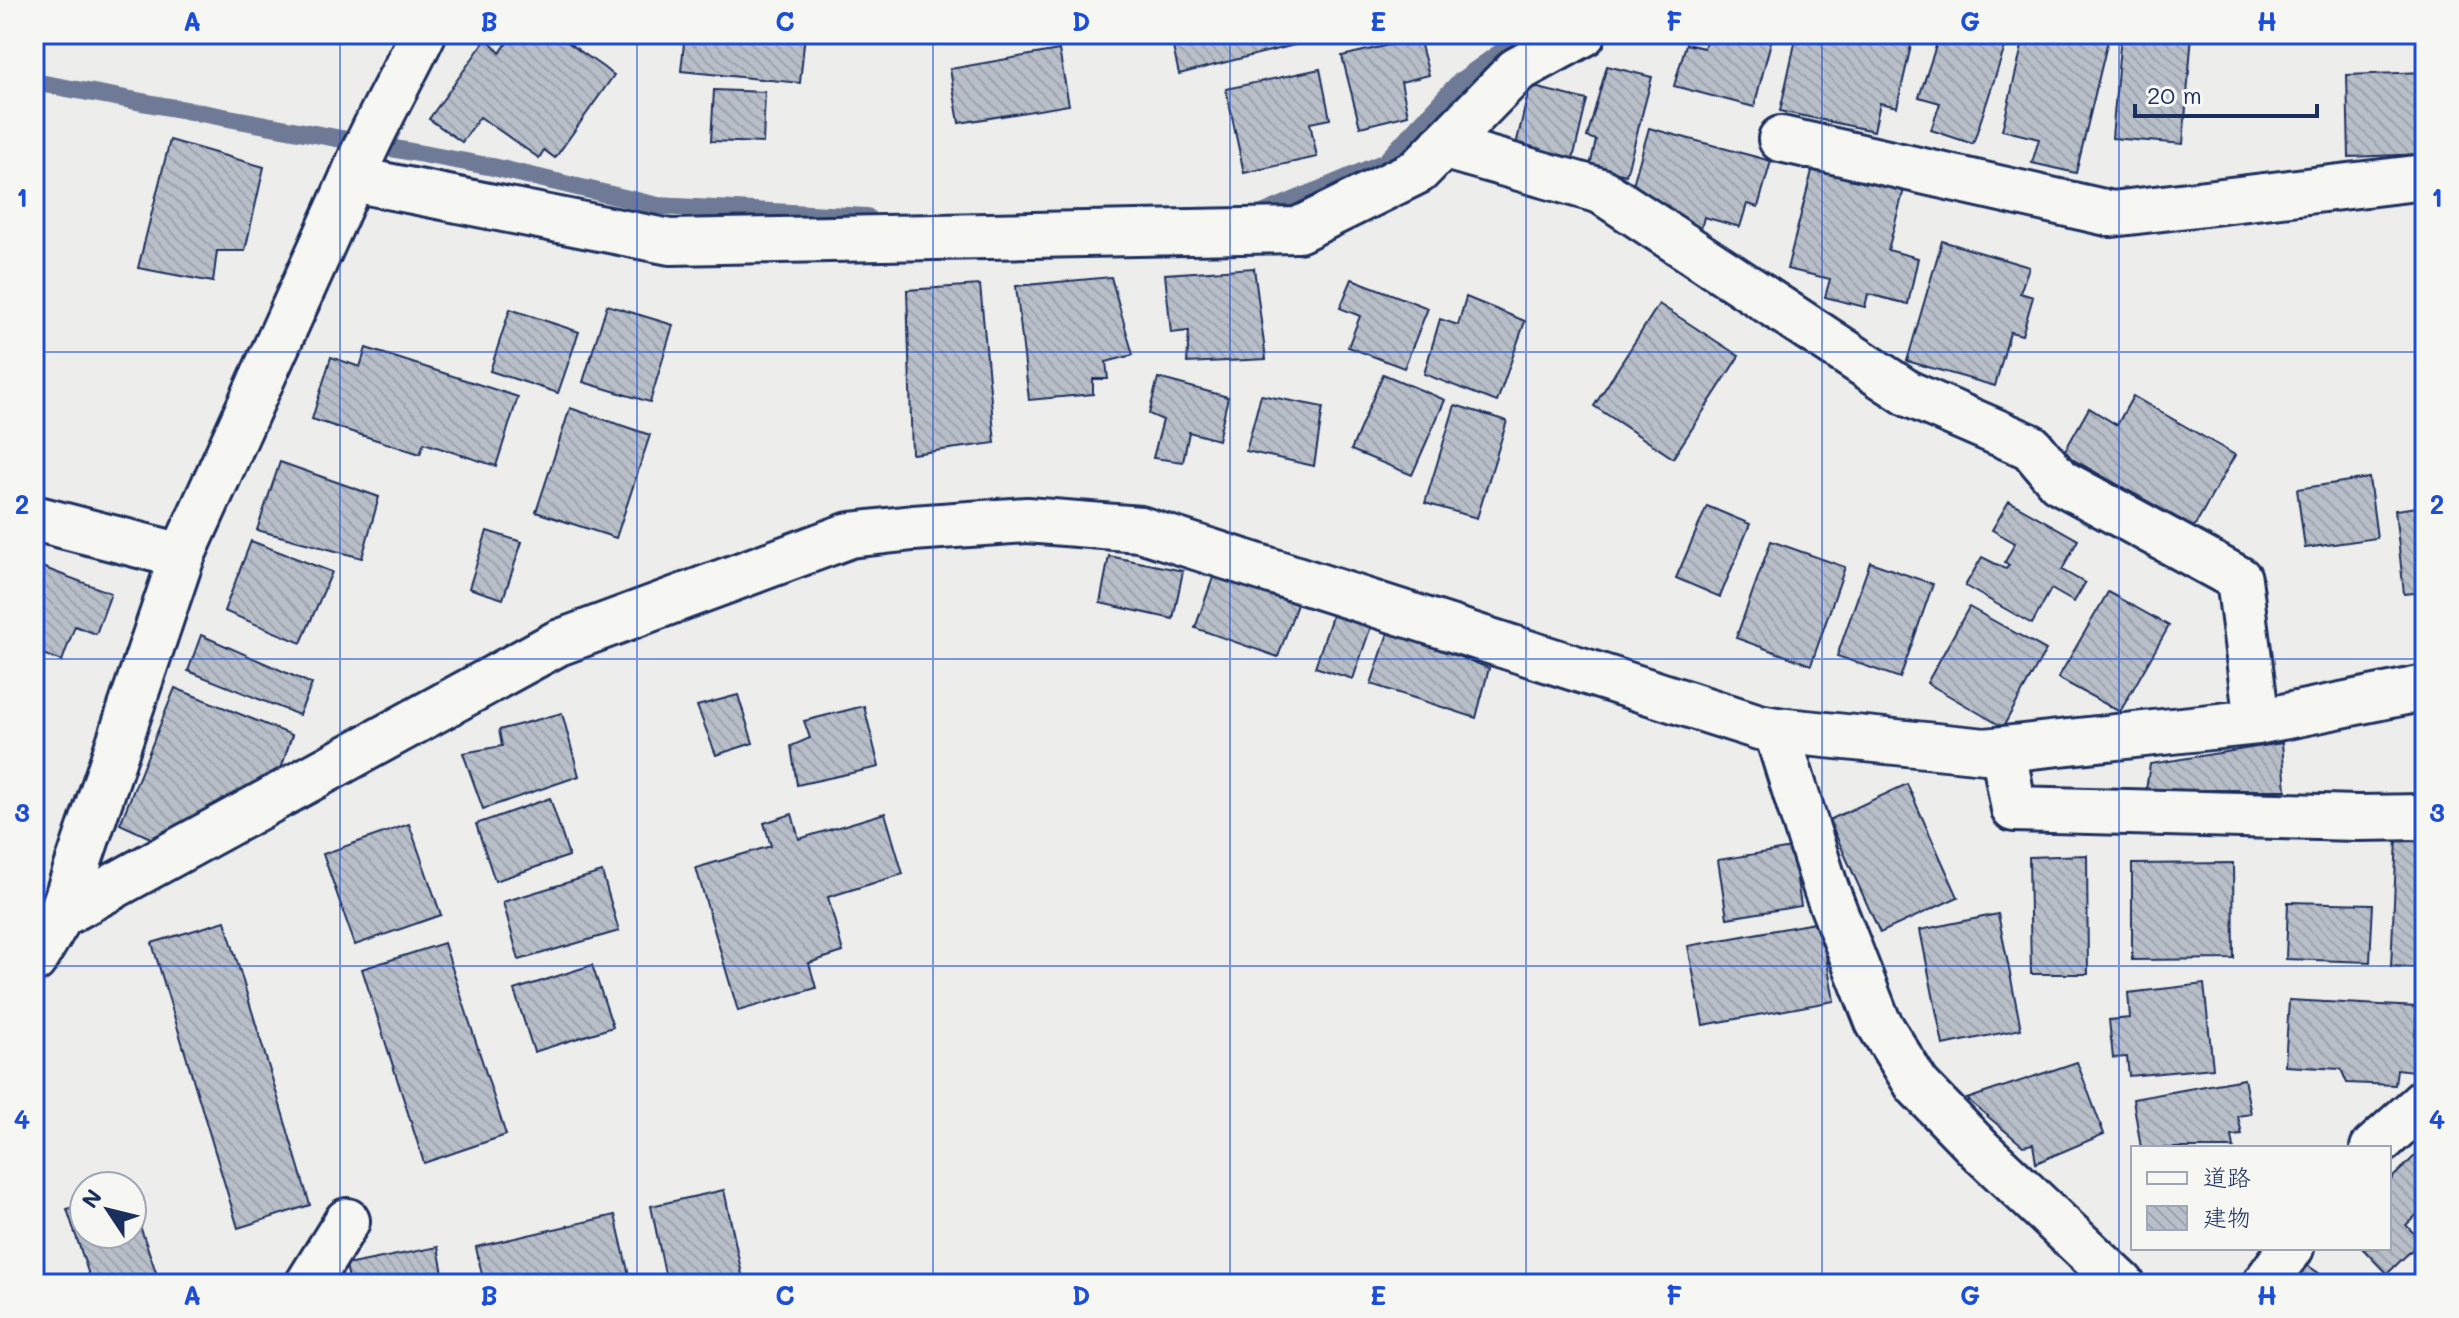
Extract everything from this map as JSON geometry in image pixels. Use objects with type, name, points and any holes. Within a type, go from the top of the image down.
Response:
[{"type":"street","points":[[34,960],[61,915],[182,556],[366,143],[423,34]]},
{"type":"street","points":[[352,179],[670,242],[1298,230],[1418,171],[1517,70],[1583,34]]},
{"type":"street","points":[[1781,139],[2112,214],[2425,177]]},
{"type":"street","points":[[1442,146],[1601,191],[1909,394],[2031,447],[2059,481],[2239,579],[2257,722]]},
{"type":"street","points":[[34,518],[182,556]]},
{"type":"street","points":[[61,915],[558,643],[850,535],[913,528],[1027,520],[1140,529],[1729,718],[1776,730],[1985,751],[2003,750],[2257,722],[2425,688]]},
{"type":"street","points":[[1776,730],[1826,889],[1878,1022],[1917,1085],[1980,1150],[2122,1284]]},
{"type":"street","points":[[2003,750],[2014,809],[2425,817]]},
{"type":"street","points":[[2375,1146],[2425,1101]]},
{"type":"street","points":[[308,1284],[347,1221]]},
{"type":"street","points":[[2265,1284],[2290,1250]]},
{"type":"building","points":[[513,34],[556,34],[614,75],[555,158],[544,150],[539,158],[480,117],[462,142],[429,119],[487,38],[500,53]]},
{"type":"building","points":[[685,34],[805,34],[800,83],[681,71]]},
{"type":"building","points":[[1170,34],[1338,34],[1179,74]]},
{"type":"building","points":[[1708,34],[1773,34],[1754,107],[1674,86],[1686,44],[1704,48]]},
{"type":"building","points":[[1797,34],[1898,34],[1913,37],[1897,107],[1880,103],[1874,131],[1780,111]]},
{"type":"building","points":[[1940,34],[1996,34],[2008,38],[1973,144],[1931,130],[1940,103],[1919,97]]},
{"type":"building","points":[[2025,34],[2081,34],[2108,40],[2076,173],[2032,163],[2039,139],[2002,130]]},
{"type":"building","points":[[2121,34],[2192,34],[2183,144],[2112,138]]},
{"type":"building","points":[[1419,38],[1429,75],[1401,82],[1408,115],[1360,127],[1342,56]]},
{"type":"building","points":[[1059,50],[1069,105],[959,123],[950,69]]},
{"type":"building","points":[[1607,66],[1652,77],[1626,175],[1590,166],[1596,140],[1587,137]]},
{"type":"building","points":[[1320,69],[1330,119],[1310,123],[1317,157],[1244,173],[1226,89]]},
{"type":"building","points":[[2425,72],[2425,154],[2349,157],[2347,75]]},
{"type":"building","points":[[1530,86],[1587,100],[1573,159],[1516,145]]},
{"type":"building","points":[[714,90],[765,92],[763,143],[711,141]]},
{"type":"building","points":[[1649,128],[1771,161],[1758,207],[1747,204],[1740,227],[1704,217],[1701,229],[1664,219],[1668,206],[1630,195]]},
{"type":"building","points":[[170,140],[264,167],[245,251],[217,251],[213,282],[138,268]]},
{"type":"building","points":[[1813,167],[1904,189],[1888,250],[1918,258],[1908,304],[1868,294],[1865,307],[1825,297],[1830,279],[1787,269]]},
{"type":"building","points":[[1942,241],[2029,267],[2020,293],[2033,297],[2022,335],[2010,332],[1995,386],[1907,361]]},
{"type":"building","points":[[1254,268],[1266,359],[1187,363],[1189,331],[1171,333],[1165,274]]},
{"type":"building","points":[[1111,277],[1133,355],[1106,362],[1108,379],[1093,379],[1093,394],[1029,400],[1016,286]]},
{"type":"building","points":[[1352,279],[1428,308],[1404,368],[1348,347],[1360,316],[1340,308]]},
{"type":"building","points":[[980,285],[995,443],[912,454],[907,290]]},
{"type":"building","points":[[1466,297],[1525,321],[1497,402],[1424,374],[1440,319],[1458,325]]},
{"type":"building","points":[[1659,304],[1739,356],[1673,458],[1594,406]]},
{"type":"building","points":[[607,305],[673,325],[650,402],[583,382]]},
{"type":"building","points":[[510,309],[579,332],[558,393],[490,371]]},
{"type":"building","points":[[366,348],[518,397],[496,466],[424,443],[420,454],[312,419],[331,357],[360,367]]},
{"type":"building","points":[[1383,374],[1445,400],[1412,475],[1351,450]]},
{"type":"building","points":[[1158,378],[1228,397],[1218,440],[1189,432],[1183,462],[1153,458],[1163,420],[1149,414]]},
{"type":"building","points":[[1261,395],[1323,407],[1314,466],[1246,451]]},
{"type":"building","points":[[2133,396],[2235,455],[2194,527],[2063,454],[2089,408],[2117,425]]},
{"type":"building","points":[[1455,405],[1507,421],[1477,518],[1425,503]]},
{"type":"building","points":[[570,408],[650,435],[616,538],[536,512]]},
{"type":"building","points":[[280,462],[379,497],[362,558],[257,530]]},
{"type":"building","points":[[2369,478],[2377,538],[2305,548],[2297,489]]},
{"type":"building","points":[[2009,501],[2078,540],[2062,570],[2085,583],[2074,602],[2051,589],[2032,624],[1965,586],[1982,557],[2006,569],[2009,565],[2005,562],[2015,543],[1992,530]]},
{"type":"building","points":[[1707,506],[1750,524],[1720,597],[1676,578]]},
{"type":"building","points":[[2425,506],[2425,592],[2404,594],[2395,510]]},
{"type":"building","points":[[487,531],[522,542],[503,599],[469,588]]},
{"type":"building","points":[[251,541],[332,572],[301,643],[224,611]]},
{"type":"building","points":[[1771,541],[1845,567],[1811,665],[1736,638]]},
{"type":"building","points":[[1109,556],[1183,571],[1173,619],[1100,603]]},
{"type":"building","points":[[1870,562],[1933,584],[1900,678],[1837,656]]},
{"type":"building","points":[[34,564],[111,593],[96,634],[75,626],[62,661],[34,651]]},
{"type":"building","points":[[1214,575],[1297,604],[1278,657],[1195,628]]},
{"type":"building","points":[[2108,592],[2169,626],[2120,712],[2058,678]]},
{"type":"building","points":[[1969,607],[2046,650],[2003,727],[1927,683]]},
{"type":"building","points":[[1333,613],[1371,626],[1353,679],[1315,667]]},
{"type":"building","points":[[1389,630],[1489,668],[1476,718],[1371,684]]},
{"type":"building","points":[[201,635],[312,684],[299,715],[188,671]]},
{"type":"building","points":[[175,688],[292,735],[280,772],[170,847],[120,824]]},
{"type":"building","points":[[738,695],[753,743],[716,755],[697,706]]},
{"type":"building","points":[[864,706],[879,767],[797,785],[791,746],[810,738],[804,721]]},
{"type":"building","points":[[562,713],[579,776],[483,809],[463,753],[502,746],[499,730]]},
{"type":"building","points":[[2282,743],[2286,790],[2146,790],[2150,764]]},
{"type":"building","points":[[1907,784],[1958,897],[1880,933],[1829,820]]},
{"type":"building","points":[[550,798],[569,856],[495,881],[476,824]]},
{"type":"building","points":[[885,813],[903,874],[828,897],[843,952],[809,963],[816,988],[738,1011],[696,868],[771,846],[764,823],[792,814],[799,839]]},
{"type":"building","points":[[409,824],[441,915],[355,945],[323,854]]},
{"type":"building","points":[[2397,838],[2425,839],[2425,968],[2391,966]]},
{"type":"building","points":[[1792,848],[1801,906],[1727,918],[1718,860]]},
{"type":"building","points":[[2087,855],[2088,974],[2031,974],[2029,857]]},
{"type":"building","points":[[2233,863],[2234,959],[2132,960],[2132,864]]},
{"type":"building","points":[[602,872],[619,931],[519,960],[503,902]]},
{"type":"building","points":[[2288,902],[2373,904],[2370,962],[2286,959]]},
{"type":"building","points":[[1998,914],[2021,1029],[1943,1045],[1920,930]]},
{"type":"building","points":[[225,921],[310,1205],[238,1228],[152,943]]},
{"type":"building","points":[[1820,922],[1834,1001],[1703,1025],[1688,946]]},
{"type":"building","points":[[444,943],[506,1135],[424,1163],[362,969]]},
{"type":"building","points":[[592,965],[613,1027],[534,1052],[514,990]]},
{"type":"building","points":[[2204,984],[2213,1068],[2129,1076],[2127,1057],[2113,1058],[2109,1020],[2130,1018],[2128,993]]},
{"type":"building","points":[[2289,1000],[2417,1007],[2413,1071],[2397,1069],[2395,1085],[2347,1083],[2341,1069],[2285,1066]]},
{"type":"building","points":[[2077,1062],[2104,1134],[2036,1163],[2033,1144],[2023,1146],[1967,1099]]},
{"type":"building","points":[[2244,1079],[2251,1114],[2238,1116],[2242,1135],[2232,1136],[2234,1146],[2141,1146],[2133,1099]]},
{"type":"building","points":[[2425,1146],[2425,1207],[2406,1225],[2421,1241],[2387,1274],[2364,1250],[2391,1250],[2391,1179]]},
{"type":"building","points":[[724,1190],[743,1279],[719,1284],[667,1284],[651,1206]]},
{"type":"building","points":[[615,1215],[631,1284],[484,1284],[476,1247]]},
{"type":"building","points":[[438,1247],[445,1284],[350,1284],[346,1265]]},
{"type":"building","points":[[148,1249],[158,1278],[141,1284],[92,1284],[81,1250]]},
{"type":"building","points":[[2304,1263],[2335,1284],[2289,1284]]},
{"type":"waterway","points":[[1252,215],[1260,215],[1385,162],[1459,82],[1526,34]]},
{"type":"waterway","points":[[34,82],[493,167],[658,206],[867,217]]}]
